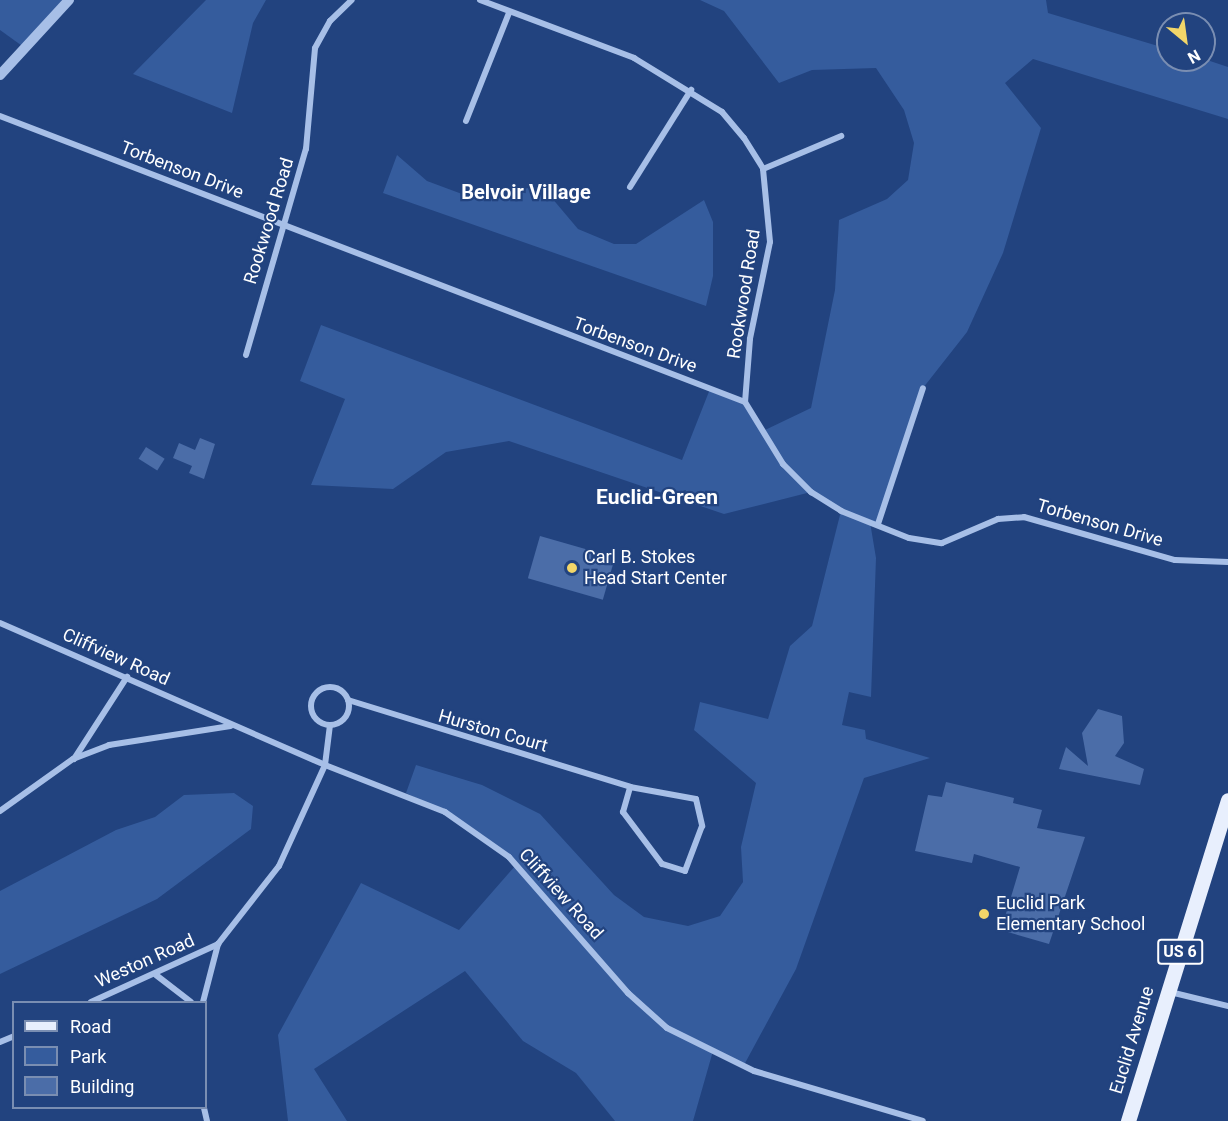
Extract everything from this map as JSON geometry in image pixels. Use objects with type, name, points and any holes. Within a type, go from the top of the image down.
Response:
[{"type":"main road","name":"Euclid Avenue","points":[[1128,1121],[1228,802]]},
{"type":"street","points":[[0,75],[69,0]]},
{"type":"street","name":"Rookwood Road","points":[[246,355],[306,148],[315,48],[330,21],[352,0]]},
{"type":"street","points":[[480,0],[509,13],[634,58],[691,90],[722,112],[763,169],[841,136]]},
{"type":"street","points":[[466,121],[509,13]]},
{"type":"street","points":[[630,187],[691,90]]},
{"type":"street","name":"Torbenson Drive","points":[[0,116],[745,402],[783,464],[811,492],[841,511],[909,538],[942,543],[998,519],[1024,517],[1175,560],[1228,562]]},
{"type":"street","name":"Rookwood Road","points":[[745,402],[750,339],[770,242],[763,169]]},
{"type":"street","points":[[878,524],[923,388]]},
{"type":"street","name":"Cliffview Road","points":[[0,623],[127,677],[232,726],[445,812],[509,857],[628,993],[667,1028],[754,1071],[923,1121]]},
{"type":"street","points":[[73,759],[127,677]]},
{"type":"street","name":"Hurston Court","points":[[330,725],[314,716],[313,698],[335,687],[348,700],[630,787],[696,799],[701,832],[685,871],[662,864],[623,812],[630,787]]},
{"type":"street","points":[[325,765],[330,725],[346,717],[348,700]]},
{"type":"street","points":[[0,811],[73,759],[176,731],[232,726]]},
{"type":"street","name":"Weston Road","points":[[93,1001],[156,975],[218,944],[279,866],[325,765]]},
{"type":"street","points":[[203,1001],[218,944]]},
{"type":"street","points":[[156,975],[191,1001]]},
{"type":"street","points":[[1168,991],[1228,1006]]},
{"type":"green space","points":[[0,0],[69,0],[25,48],[0,30]]},
{"type":"green space","points":[[206,0],[266,0],[253,23],[232,113],[133,74]]},
{"type":"green space","points":[[700,0],[1046,0],[1048,13],[1156,45],[1156,72],[1216,72],[1216,63],[1228,67],[1228,119],[1033,59],[1005,83],[1041,128],[1003,253],[967,332],[923,388],[878,524],[870,522],[876,558],[871,697],[849,692],[842,725],[865,730],[866,739],[930,758],[864,778],[796,969],[744,1065],[713,1051],[693,1121],[615,1121],[576,1073],[523,1041],[465,971],[314,1069],[347,1121],[288,1121],[278,1035],[361,883],[459,930],[516,865],[445,812],[406,793],[416,765],[482,785],[540,814],[614,895],[644,917],[688,926],[720,916],[743,882],[741,847],[756,783],[694,730],[700,702],[768,719],[790,646],[812,626],[841,511],[811,492],[724,514],[509,441],[446,452],[393,489],[311,485],[345,399],[300,381],[321,325],[682,460],[710,389],[745,402],[765,430],[811,408],[835,290],[839,220],[887,199],[908,180],[914,143],[904,110],[876,68],[812,70],[779,83],[724,11]]},
{"type":"green space","points":[[397,155],[427,181],[462,194],[497,197],[528,188],[551,197],[578,229],[614,244],[636,244],[704,200],[713,222],[713,276],[706,306],[383,193]]},
{"type":"green space","points":[[234,793],[253,806],[251,829],[157,899],[0,974],[0,891],[116,830],[155,817],[184,795]]},
{"type":"building","points":[[200,438],[215,444],[204,479],[189,473],[192,466],[173,458],[179,443],[195,450]]},
{"type":"building","points":[[146,447],[165,459],[157,471],[139,459]]},
{"type":"building","name":"Carl B. Stokes Head Start Center","points":[[540,536],[615,557],[603,600],[528,578]]},
{"type":"building","points":[[1098,709],[1122,716],[1124,743],[1115,756],[1144,769],[1140,785],[1059,769],[1066,747],[1088,766],[1082,733]]},
{"type":"building","points":[[946,782],[1014,798],[1013,803],[1042,810],[1037,828],[1085,837],[1049,944],[1001,930],[1020,867],[974,854],[972,863],[915,851],[928,795],[942,797]]},
{"type":"place","name":"Carl B. Stokes Head Start Center","points":[[572,568]]},
{"type":"place","name":"Euclid Park Elementary School","points":[[984,914]]},
{"type":"district","name":"Belvoir Village","points":[[526,192]]},
{"type":"district","name":"Euclid-Green","points":[[657,497]]}]
